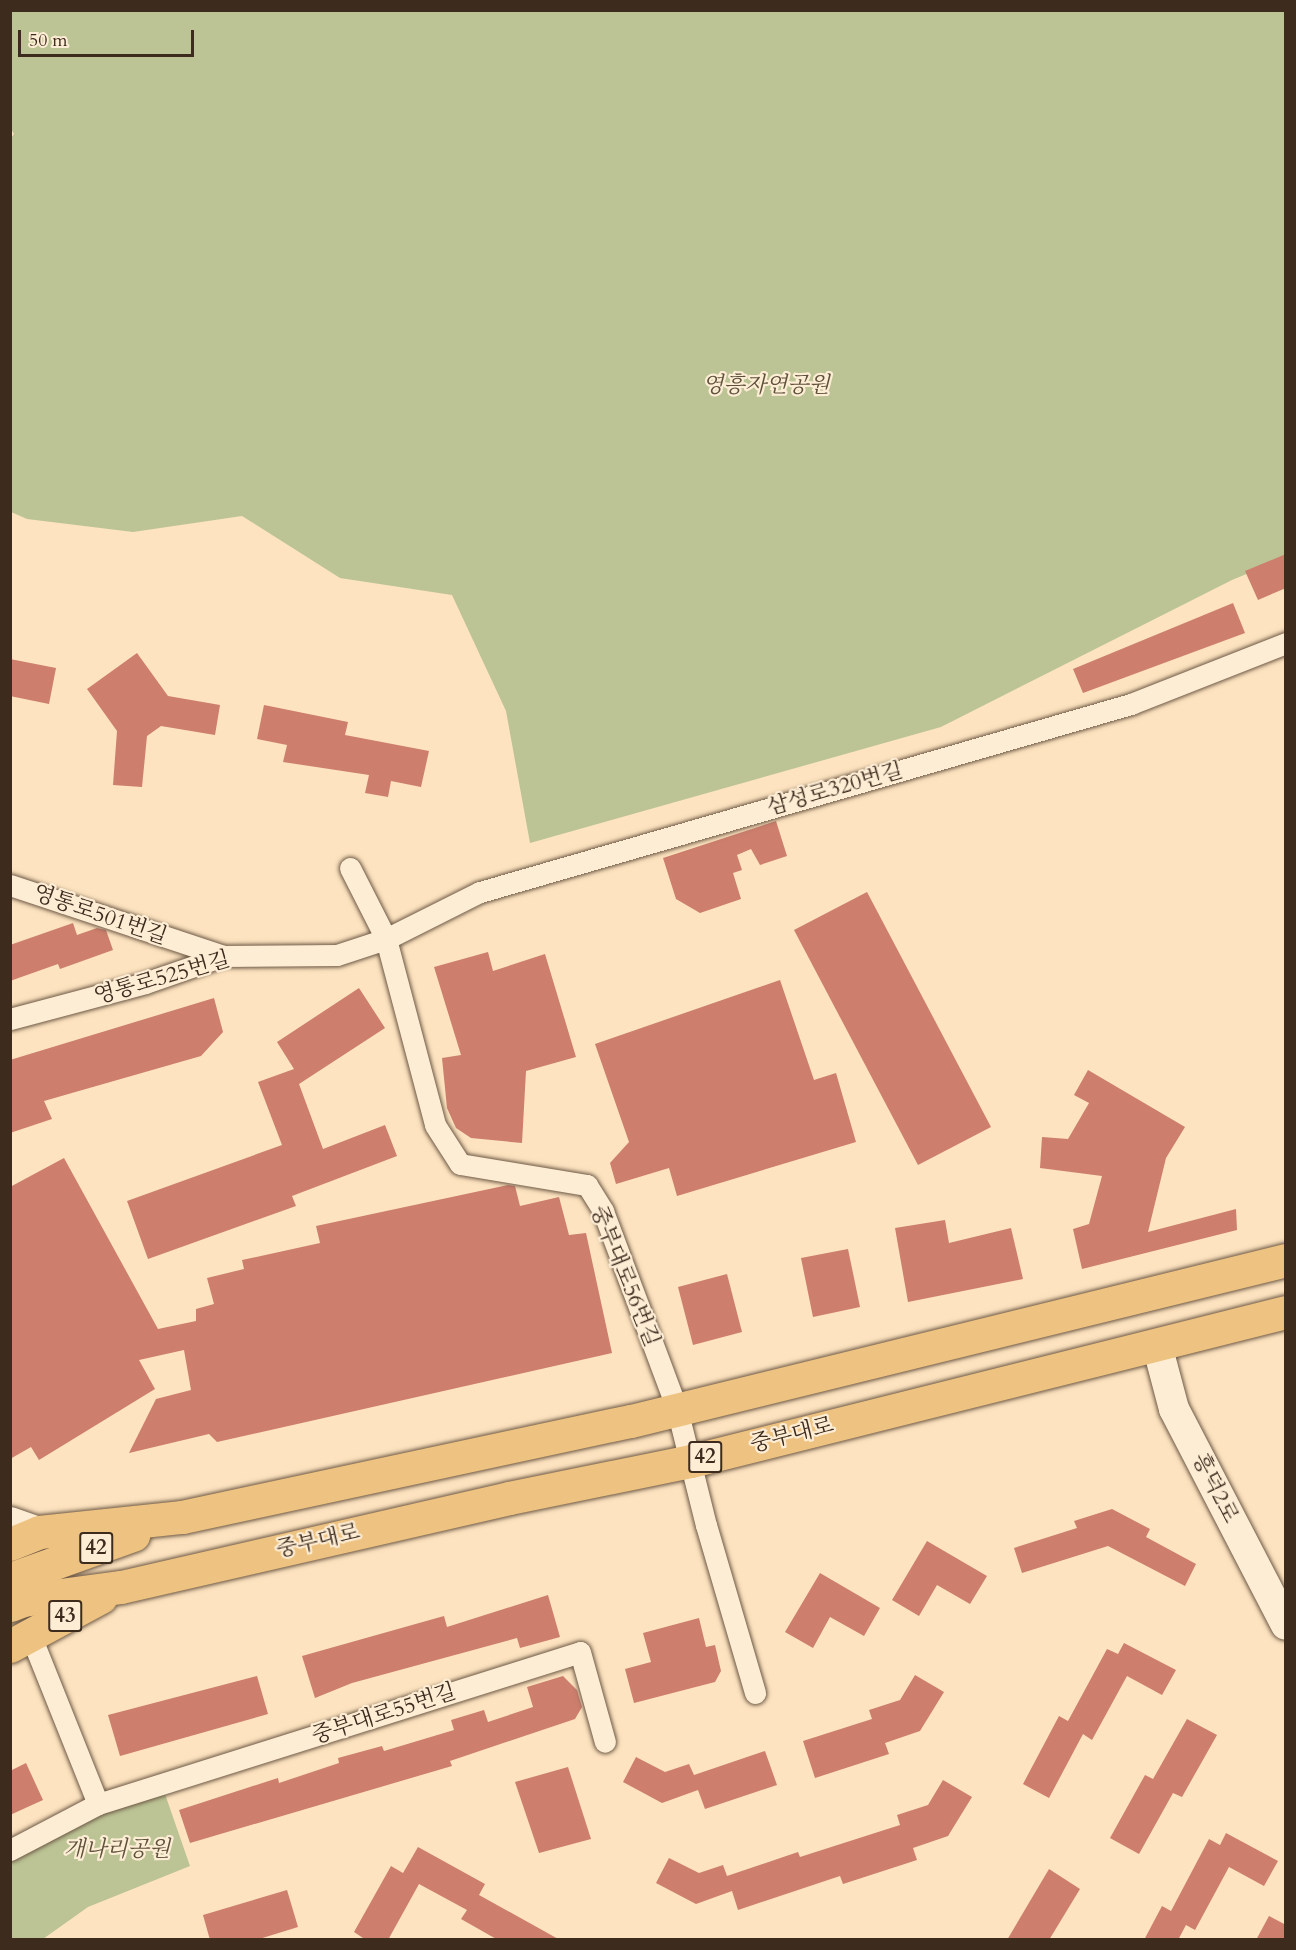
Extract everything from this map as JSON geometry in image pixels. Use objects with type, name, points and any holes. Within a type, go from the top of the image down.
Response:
[{"type":"main road","name":"42","points":[[10,1579],[182,1517],[677,1409],[1286,1260]]},
{"type":"main road","name":"중부대로","points":[[10,1605],[23,1600],[121,1587],[509,1498],[691,1461],[1286,1312]]},
{"type":"main road","points":[[792,1380],[804,1431]]},
{"type":"main road","points":[[499,1449],[509,1498]]},
{"type":"main road","points":[[20,1533],[182,1517]]},
{"type":"main road","name":"중부대로","points":[[20,1640],[121,1587]]},
{"type":"street","name":"삼성로320번길","points":[[386,939],[480,891],[1131,704],[1286,643]]},
{"type":"street","name":"중부대로56번길","points":[[350,868],[386,939],[435,1125],[460,1164],[587,1185],[603,1211],[677,1409],[755,1693]]},
{"type":"street","name":"영통로501번길","points":[[10,885],[224,956]]},
{"type":"street","name":"영통로525번길","points":[[10,1019],[145,983],[224,956],[337,955],[386,939]]},
{"type":"street","name":"흥덕2로","points":[[1157,1345],[1174,1409],[1286,1625]]},
{"type":"street","points":[[20,1640],[98,1804]]},
{"type":"street","name":"중부대로55번길","points":[[10,1850],[98,1804],[580,1652],[605,1742]]},
{"type":"green space","name":"영흥자연공원","points":[[11,11],[1285,11],[1285,558],[1232,580],[941,727],[530,843],[506,711],[452,595],[340,578],[242,516],[133,532],[27,519],[11,512],[10,139],[14,134],[11,129]]},
{"type":"green space","name":"개나리공원","points":[[165,1794],[190,1866],[88,1907],[43,1939],[11,1940],[11,1860],[101,1811]]},
{"type":"building","points":[[1286,554],[1286,588],[1258,600],[1245,571]]},
{"type":"building","points":[[1233,603],[1245,633],[1083,693],[1073,669]]},
{"type":"building","points":[[137,653],[168,696],[220,705],[215,735],[161,726],[147,736],[142,787],[113,785],[117,731],[87,689]]},
{"type":"building","points":[[10,659],[56,668],[49,704],[10,696]]},
{"type":"building","points":[[264,705],[348,722],[345,735],[429,751],[421,787],[391,781],[388,797],[365,793],[369,775],[283,762],[287,745],[257,739]]},
{"type":"building","points":[[776,821],[787,856],[760,865],[751,849],[737,855],[742,870],[733,873],[741,899],[700,913],[676,899],[663,858]]},
{"type":"building","points":[[867,892],[991,1127],[918,1165],[794,930]]},
{"type":"building","points":[[73,923],[77,935],[97,928],[106,930],[113,950],[60,969],[58,964],[10,981],[10,945]]},
{"type":"building","points":[[488,952],[493,971],[545,954],[576,1057],[526,1071],[522,1143],[471,1138],[456,1128],[447,1108],[442,1058],[461,1055],[434,967]]},
{"type":"building","points":[[780,980],[814,1080],[836,1073],[856,1142],[677,1196],[669,1168],[616,1184],[610,1163],[629,1142],[595,1044]]},
{"type":"building","points":[[359,988],[385,1028],[299,1084],[323,1149],[385,1125],[397,1156],[292,1196],[296,1206],[148,1259],[127,1201],[282,1145],[258,1082],[294,1069],[277,1042]]},
{"type":"building","points":[[214,998],[223,1032],[201,1056],[44,1101],[52,1119],[10,1133],[10,1060]]},
{"type":"building","points":[[1088,1070],[1185,1127],[1166,1158],[1148,1232],[1236,1209],[1237,1230],[1082,1269],[1073,1229],[1089,1224],[1102,1176],[1040,1168],[1042,1137],[1068,1139],[1089,1103],[1074,1095]]},
{"type":"building","points":[[64,1158],[158,1329],[196,1321],[196,1309],[214,1304],[207,1278],[244,1269],[242,1260],[320,1243],[316,1226],[508,1185],[515,1186],[520,1206],[559,1197],[569,1235],[586,1233],[612,1353],[217,1442],[209,1434],[129,1453],[156,1399],[191,1390],[184,1350],[139,1360],[155,1389],[39,1460],[31,1447],[10,1459],[10,1187]]},
{"type":"building","points":[[945,1220],[949,1243],[1011,1228],[1023,1279],[908,1302],[895,1228]]},
{"type":"building","points":[[848,1249],[860,1307],[813,1317],[801,1258]]},
{"type":"building","points":[[727,1274],[742,1332],[693,1345],[678,1287]]},
{"type":"building","points":[[1112,1509],[1150,1529],[1146,1537],[1196,1564],[1185,1586],[1108,1546],[1022,1573],[1014,1548],[1077,1528],[1074,1521]]},
{"type":"building","points":[[927,1541],[987,1576],[970,1604],[937,1585],[919,1616],[892,1600]]},
{"type":"building","points":[[820,1573],[880,1608],[864,1636],[830,1617],[813,1648],[785,1632]]},
{"type":"building","points":[[548,1595],[560,1637],[520,1648],[517,1638],[352,1683],[315,1698],[302,1656],[444,1616],[447,1627]]},
{"type":"building","points":[[699,1618],[706,1647],[715,1645],[721,1671],[715,1682],[634,1703],[625,1669],[651,1662],[643,1633]]},
{"type":"building","points":[[1124,1643],[1176,1670],[1162,1695],[1127,1676],[1092,1740],[1083,1734],[1049,1798],[1023,1784],[1059,1716],[1068,1721],[1107,1649],[1118,1654]]},
{"type":"building","points":[[915,1675],[944,1692],[920,1731],[885,1743],[889,1754],[815,1778],[803,1741],[872,1719],[869,1710],[900,1700]]},
{"type":"building","points":[[257,1676],[268,1714],[120,1756],[108,1715]]},
{"type":"building","points":[[563,1676],[577,1690],[582,1707],[575,1719],[450,1761],[452,1766],[190,1843],[179,1810],[278,1778],[279,1783],[339,1763],[338,1758],[382,1746],[384,1751],[454,1730],[451,1720],[484,1710],[488,1722],[533,1707],[527,1687]]},
{"type":"building","points":[[1187,1719],[1217,1735],[1182,1797],[1173,1793],[1139,1854],[1110,1838],[1145,1775],[1153,1779]]},
{"type":"building","points":[[765,1751],[777,1785],[705,1809],[698,1790],[662,1803],[623,1782],[636,1757],[665,1772],[689,1764],[694,1775]]},
{"type":"building","points":[[26,1763],[43,1800],[10,1815],[10,1771]]},
{"type":"building","points":[[568,1767],[591,1839],[539,1853],[515,1782]]},
{"type":"building","points":[[943,1780],[972,1797],[948,1836],[913,1848],[917,1860],[843,1884],[840,1876],[738,1910],[732,1891],[696,1904],[656,1883],[669,1858],[699,1873],[723,1865],[727,1876],[798,1852],[800,1857],[900,1825],[897,1815],[928,1805]]},
{"type":"building","points":[[1226,1833],[1278,1861],[1264,1886],[1229,1867],[1195,1930],[1186,1925],[1178,1940],[1144,1940],[1162,1906],[1171,1911],[1209,1839],[1220,1845]]},
{"type":"building","points":[[418,1847],[485,1884],[479,1895],[560,1940],[498,1940],[461,1919],[467,1910],[419,1884],[388,1940],[366,1940],[354,1932],[391,1866],[403,1873]]},
{"type":"building","points":[[1049,1869],[1080,1889],[1049,1940],[1007,1940]]},
{"type":"building","points":[[287,1890],[298,1927],[256,1940],[210,1940],[203,1915]]},
{"type":"building","points":[[1269,1916],[1286,1925],[1286,1940],[1256,1940]]}]
